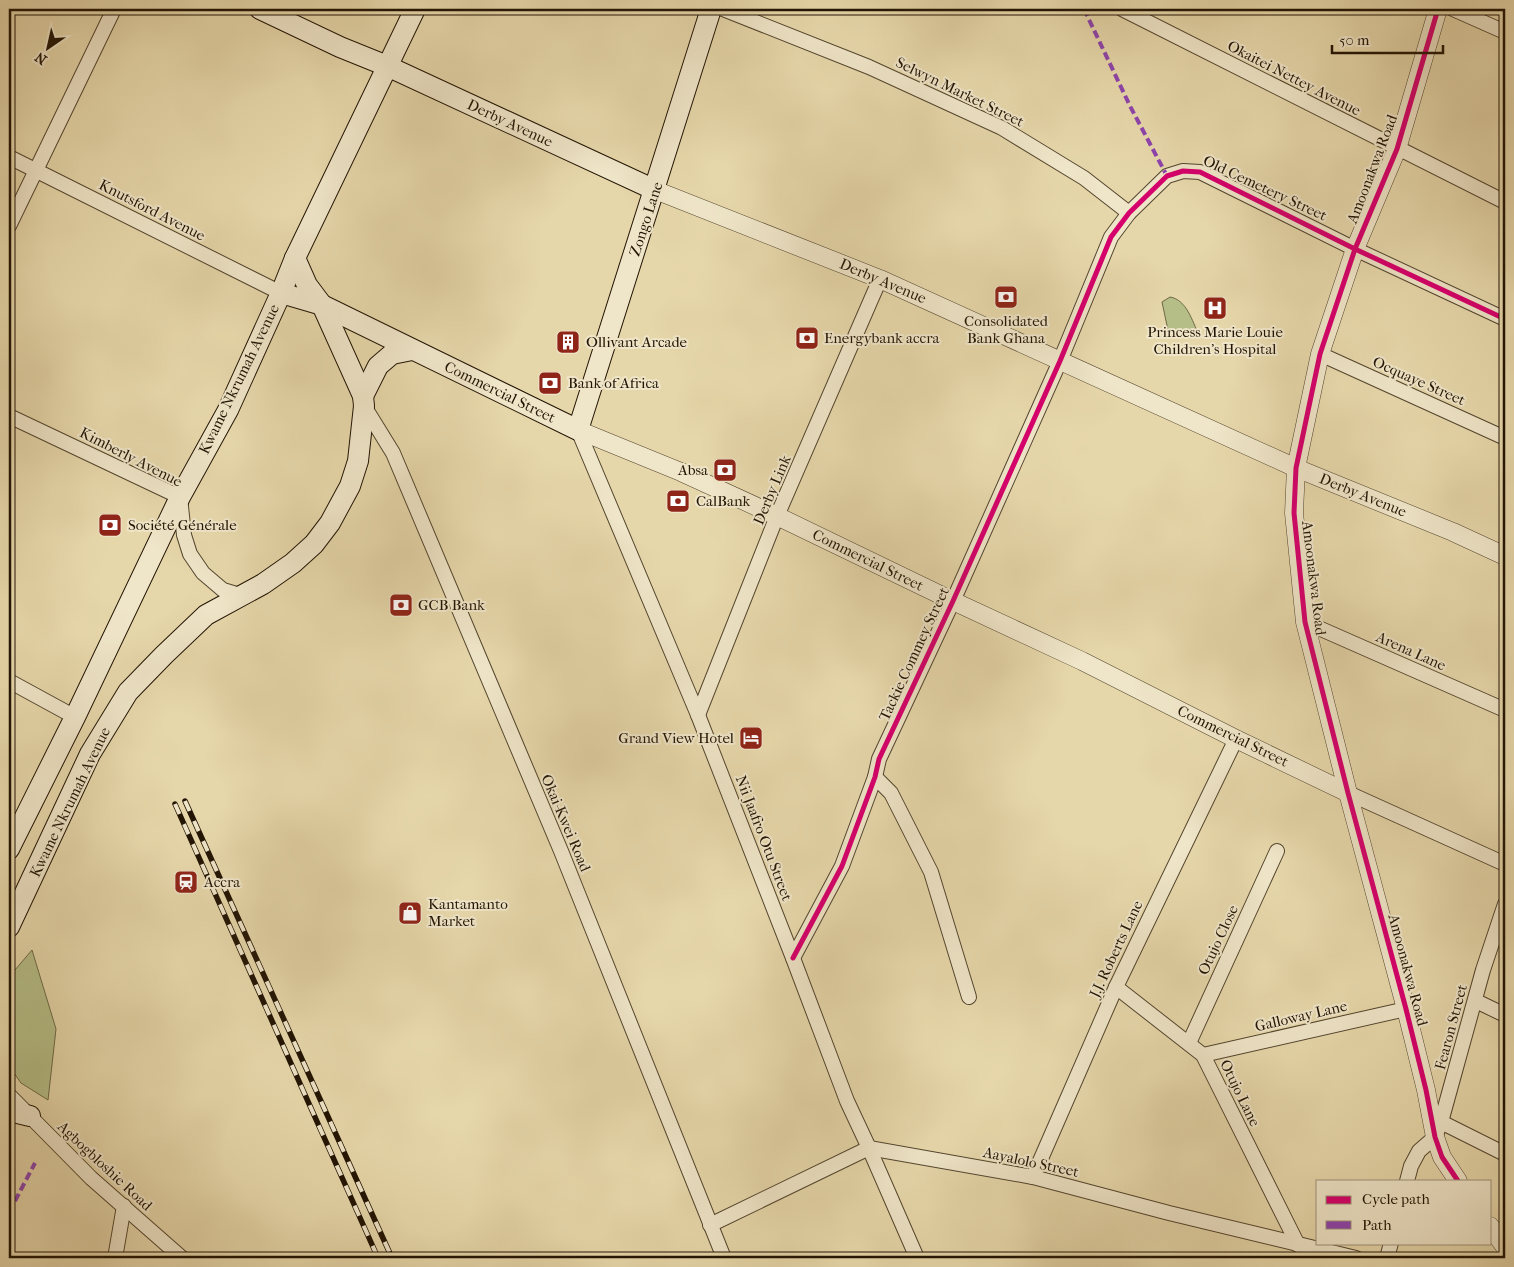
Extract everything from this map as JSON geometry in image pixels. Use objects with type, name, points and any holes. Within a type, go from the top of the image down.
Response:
[{"type":"main road","name":"Derby Avenue","points":[[260,9],[655,190]]},
{"type":"main road","name":"Kwame Nkrumah Avenue","points":[[9,849],[75,717],[180,497],[228,410],[295,258],[415,9]]},
{"type":"main road","name":"Zongo Lane","points":[[578,430],[711,9]]},
{"type":"main road","points":[[295,258],[307,286],[322,305],[364,401]]},
{"type":"main road","name":"Commercial Street","points":[[281,292],[322,305],[578,430]]},
{"type":"main road","points":[[364,401],[378,366],[392,354],[412,350]]},
{"type":"main road","name":"Kwame Nkrumah Avenue","points":[[9,927],[90,754],[128,692],[164,654],[206,615],[243,596],[293,564],[314,544],[330,523],[350,486],[358,461],[364,401]]},
{"type":"main road","points":[[9,1111],[30,1116]]},
{"type":"street","points":[[9,226],[114,9]]},
{"type":"street","name":"Selwyn Market Street","points":[[723,9],[869,67],[1002,128],[1084,178],[1129,213]]},
{"type":"street","name":"Okaitei Nettey Avenue","points":[[1122,9],[1505,202]]},
{"type":"street","name":"Amoonakwa Road","points":[[1438,9],[1397,148],[1355,249],[1320,354],[1296,468],[1294,513],[1305,622],[1348,793],[1438,1130],[1442,1158],[1457,1180]]},
{"type":"street","points":[[1453,9],[1505,32]]},
{"type":"street","name":"Knutsford Avenue","points":[[9,157],[281,292]]},
{"type":"street","name":"Old Cemetery Street","points":[[1129,213],[1167,176],[1183,171],[1200,172],[1355,249],[1505,319]]},
{"type":"street","name":"Derby Avenue","points":[[655,190],[880,279],[1296,468],[1453,532],[1505,556]]},
{"type":"street","points":[[1060,361],[1111,236],[1129,213]]},
{"type":"street","name":"Derby Link","points":[[698,715],[777,516],[880,279]]},
{"type":"street","name":"Ocquaye Street","points":[[1320,354],[1505,438]]},
{"type":"street","name":"Tackie Commey Street","points":[[793,958],[842,866],[879,759],[953,601],[1060,361]]},
{"type":"street","name":"Okai-Kwei Road","points":[[364,401],[401,471],[561,850],[724,1258]]},
{"type":"street","name":"Kimberly Avenue","points":[[9,416],[180,497],[184,535],[190,554],[203,573],[224,590],[243,596]]},
{"type":"street","name":"Commercial Street","points":[[578,430],[681,472],[777,516],[1082,661],[1348,793],[1505,864]]},
{"type":"street","name":"Nii Jaafro Otu Street","points":[[578,430],[698,715],[847,1102],[917,1258]]},
{"type":"street","name":"Arena Lane","points":[[1305,622],[1505,710]]},
{"type":"street","points":[[9,682],[75,717]]},
{"type":"street","name":"J.J. Roberts Lane","points":[[1034,1177],[1116,987],[1236,739]]},
{"type":"street","points":[[874,777],[891,793],[931,872],[969,998]]},
{"type":"street","name":"Otujo Close","points":[[1189,1043],[1277,851]]},
{"type":"street","name":"Fearon Street","points":[[1407,1180],[1411,1166],[1419,1151],[1438,1130],[1476,1002],[1483,970],[1505,904]]},
{"type":"street","name":"Otujo Lane","points":[[1116,987],[1203,1055],[1298,1245]]},
{"type":"street","points":[[1476,1002],[1505,1015]]},
{"type":"street","name":"Galloway Lane","points":[[1203,1055],[1406,1008]]},
{"type":"street","name":"Agbogbloshie Road","points":[[9,1095],[91,1178],[182,1258]]},
{"type":"street","points":[[1438,1130],[1505,1154]]},
{"type":"street","points":[[710,1225],[869,1148]]},
{"type":"street","name":"Aayalolo Street","points":[[869,1148],[1034,1177],[1298,1245],[1356,1258]]},
{"type":"street","points":[[115,1258],[124,1206]]},
{"type":"street","points":[[1492,1229],[1505,1248]]},
{"type":"street","points":[[1387,1258],[1391,1244]]},
{"type":"green space","points":[[1170,297],[1181,302],[1185,307],[1199,335],[1169,335],[1162,302]]},
{"type":"green space","points":[[32,950],[56,1029],[48,1100],[21,1083],[9,1066],[9,977]]},
{"type":"railway","points":[[185,801],[392,1258]]},
{"type":"railway","points":[[175,804],[378,1258]]},
{"type":"marked path","points":[[1084,9],[1130,106],[1167,176]]},
{"type":"marked path","points":[[15,1201],[35,1163]]},
{"type":"cycle path","points":[[1438,9],[1397,149],[1355,249],[1320,354],[1296,468],[1294,513],[1305,622],[1348,793],[1406,1009],[1426,1090],[1435,1137],[1442,1157],[1457,1180]]},
{"type":"cycle path","points":[[793,958],[842,866],[875,777],[879,759],[953,601],[1060,361],[1111,237],[1129,213],[1167,176],[1183,171],[1200,172],[1355,249],[1505,319]]},
{"type":"place","name":"Consolidated Bank Ghana","points":[[1006,297]]},
{"type":"place","name":"Princess Marie Louie Children's Hospital","points":[[1215,308]]},
{"type":"place","name":"Energybank accra","points":[[807,338]]},
{"type":"place","name":"Ollivant Arcade","points":[[568,342]]},
{"type":"place","name":"Bank of Africa","points":[[550,383]]},
{"type":"place","name":"Absa","points":[[725,470]]},
{"type":"place","name":"CalBank","points":[[678,501]]},
{"type":"place","name":"Société Générale","points":[[110,525]]},
{"type":"place","name":"GCB Bank","points":[[401,605]]},
{"type":"place","name":"Grand View Hotel","points":[[751,738]]},
{"type":"place","name":"Accra","points":[[186,882]]},
{"type":"place","name":"Kantamanto Market","points":[[410,913]]}]
